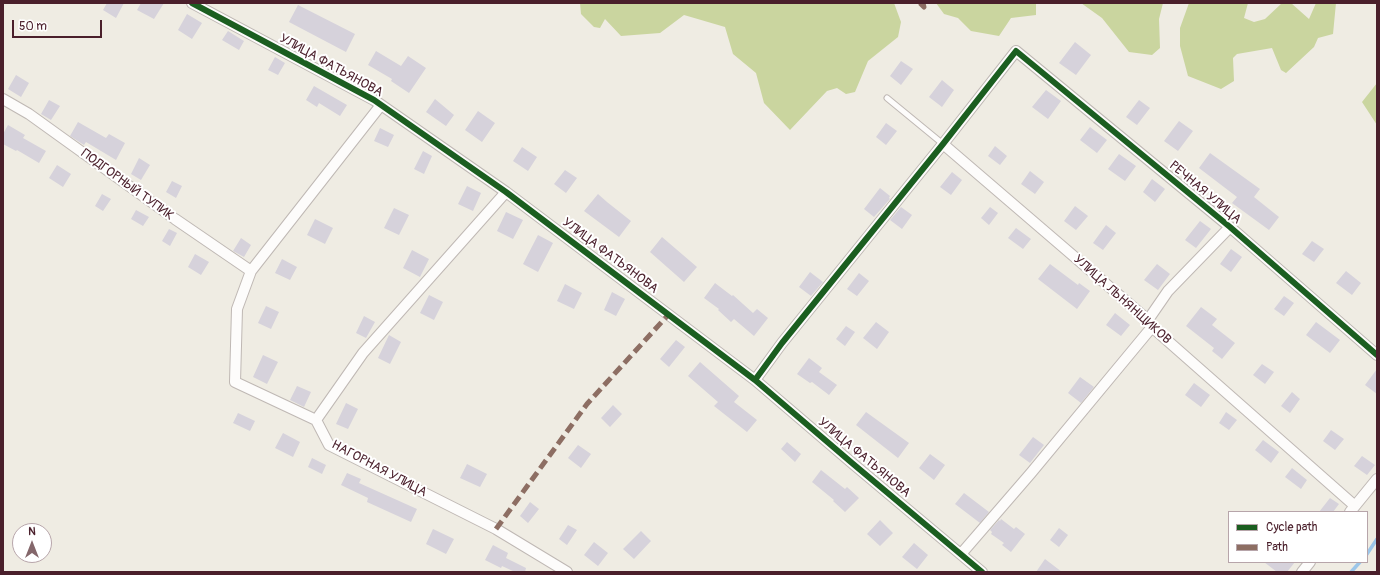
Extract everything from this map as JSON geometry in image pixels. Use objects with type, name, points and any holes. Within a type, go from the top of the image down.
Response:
[{"type":"street","name":"УЛИЦА ФАТЬЯНОВА","points":[[192,3],[381,105],[506,192],[755,380],[852,464],[982,572]]},
{"type":"street","name":"РЕЧНАЯ УЛИЦА","points":[[943,144],[1016,51],[1230,227],[1377,355]]},
{"type":"street","name":"ПОДГОРНЫЙ ТУПИК","points":[[3,99],[29,114],[175,219],[250,270]]},
{"type":"street","points":[[381,105],[250,270],[237,309],[235,382],[316,420],[363,354],[506,192]]},
{"type":"street","points":[[755,380],[782,343],[943,144]]},
{"type":"street","name":"УЛИЦА ЛЬНЯНЩИКОВ","points":[[943,144],[1150,324],[1352,509]]},
{"type":"street","points":[[961,554],[1030,473],[1150,324],[1168,290],[1230,227]]},
{"type":"street","name":"НАГОРНАЯ УЛИЦА","points":[[316,420],[329,445],[496,529],[567,572]]},
{"type":"street","points":[[1352,509],[1377,479]]},
{"type":"street","points":[[1302,572],[1309,563]]},
{"type":"lane","name":"УЛИЦА ЛЬНЯНЩИКОВ","points":[[887,98],[943,144]]},
{"type":"green space","points":[[580,3],[894,3],[901,22],[898,37],[868,61],[855,92],[846,94],[837,88],[827,91],[790,130],[764,103],[756,73],[733,54],[725,27],[684,15],[660,33],[621,36],[605,19],[600,28],[594,27],[581,14]]},
{"type":"green space","points":[[936,3],[1036,3],[1036,15],[1011,18],[999,36],[971,31],[958,18],[944,14]]},
{"type":"green space","points":[[1081,3],[1163,3],[1159,19],[1160,48],[1152,55],[1129,52],[1102,18]]},
{"type":"green space","points":[[1189,3],[1248,3],[1244,18],[1254,22],[1265,19],[1282,3],[1291,3],[1309,19],[1316,3],[1336,3],[1333,34],[1318,38],[1314,47],[1286,73],[1281,70],[1272,48],[1237,54],[1233,58],[1234,81],[1221,89],[1188,76],[1180,46],[1180,28]]},
{"type":"green space","points":[[1377,83],[1377,125],[1362,102]]},
{"type":"building","points":[[107,3],[124,3],[116,18],[103,10]]},
{"type":"building","points":[[141,3],[164,3],[154,19],[137,10]]},
{"type":"building","points":[[298,5],[355,34],[346,52],[289,22]]},
{"type":"building","points":[[187,14],[202,23],[192,39],[178,30]]},
{"type":"building","points":[[228,31],[244,41],[239,50],[222,40]]},
{"type":"building","points":[[1075,42],[1091,55],[1076,75],[1059,63]]},
{"type":"building","points":[[376,51],[401,66],[408,56],[426,68],[409,93],[391,81],[392,79],[368,65]]},
{"type":"building","points":[[275,57],[285,63],[278,75],[268,70]]},
{"type":"building","points":[[901,61],[913,69],[901,85],[890,76]]},
{"type":"building","points":[[16,75],[29,83],[21,97],[8,89]]},
{"type":"building","points":[[942,80],[954,90],[942,107],[929,97]]},
{"type":"building","points":[[314,86],[347,105],[340,116],[319,103],[317,107],[306,100]]},
{"type":"building","points":[[1046,90],[1061,101],[1048,119],[1032,107]]},
{"type":"building","points":[[435,99],[454,115],[446,126],[426,112]]},
{"type":"building","points":[[49,100],[60,106],[51,120],[41,114]]},
{"type":"building","points":[[1139,100],[1150,108],[1137,125],[1126,117]]},
{"type":"building","points":[[478,111],[495,123],[482,142],[465,130]]},
{"type":"building","points":[[1179,121],[1193,131],[1178,151],[1164,141]]},
{"type":"building","points":[[78,122],[106,138],[109,134],[125,143],[116,160],[86,142],[84,145],[70,136]]},
{"type":"building","points":[[886,123],[897,131],[886,145],[876,137]]},
{"type":"building","points":[[8,125],[25,135],[23,138],[46,151],[39,163],[17,150],[16,151],[3,144],[3,134]]},
{"type":"building","points":[[1090,127],[1107,140],[1097,153],[1080,140]]},
{"type":"building","points":[[380,128],[394,135],[388,147],[374,141]]},
{"type":"building","points":[[995,146],[1007,156],[1000,165],[988,156]]},
{"type":"building","points":[[522,147],[537,157],[528,171],[513,161]]},
{"type":"building","points":[[423,151],[432,156],[424,174],[414,169]]},
{"type":"building","points":[[1210,153],[1260,189],[1254,197],[1279,217],[1269,230],[1232,203],[1237,197],[1199,168]]},
{"type":"building","points":[[1119,154],[1136,166],[1125,181],[1108,169]]},
{"type":"building","points":[[139,158],[150,165],[141,180],[131,174]]},
{"type":"building","points":[[57,165],[71,174],[63,187],[49,178]]},
{"type":"building","points":[[565,170],[577,178],[566,193],[554,184]]},
{"type":"building","points":[[1030,171],[1044,182],[1035,194],[1021,184]]},
{"type":"building","points":[[952,172],[962,180],[951,195],[940,187]]},
{"type":"building","points":[[1152,179],[1165,189],[1155,202],[1143,192]]},
{"type":"building","points":[[172,181],[182,186],[176,198],[166,192]]},
{"type":"building","points":[[467,186],[481,193],[473,211],[458,204]]},
{"type":"building","points":[[880,188],[890,196],[890,199],[874,217],[864,209]]},
{"type":"building","points":[[102,194],[111,199],[103,211],[95,206]]},
{"type":"building","points":[[598,194],[631,221],[619,237],[584,211]]},
{"type":"building","points":[[1075,206],[1088,216],[1076,230],[1064,221]]},
{"type":"building","points":[[901,207],[912,215],[902,229],[890,220]]},
{"type":"building","points":[[990,207],[998,213],[989,225],[981,218]]},
{"type":"building","points":[[394,208],[409,215],[399,235],[384,228]]},
{"type":"building","points":[[136,210],[149,217],[143,226],[131,219]]},
{"type":"building","points":[[506,212],[523,220],[513,239],[497,231]]},
{"type":"building","points":[[315,219],[333,228],[325,244],[307,235]]},
{"type":"building","points":[[1200,221],[1211,229],[1196,248],[1185,240]]},
{"type":"building","points":[[1106,225],[1116,233],[1103,250],[1093,243]]},
{"type":"building","points":[[1016,228],[1031,239],[1023,249],[1008,238]]},
{"type":"building","points":[[169,229],[177,233],[170,246],[162,241]]},
{"type":"building","points":[[538,235],[553,243],[538,272],[523,264]]},
{"type":"building","points":[[662,237],[697,267],[684,282],[650,252]]},
{"type":"building","points":[[241,238],[251,245],[244,257],[233,251]]},
{"type":"building","points":[[1312,241],[1324,249],[1314,262],[1302,254]]},
{"type":"building","points":[[1231,249],[1242,257],[1231,272],[1220,264]]},
{"type":"building","points":[[412,250],[429,259],[420,277],[403,268]]},
{"type":"building","points":[[195,254],[209,262],[201,275],[188,267]]},
{"type":"building","points":[[282,259],[297,267],[290,280],[275,273]]},
{"type":"building","points":[[1050,264],[1078,285],[1079,283],[1090,291],[1077,309],[1038,279]]},
{"type":"building","points":[[1157,264],[1170,274],[1158,290],[1144,280]]},
{"type":"building","points":[[1346,271],[1361,283],[1352,295],[1336,283]]},
{"type":"building","points":[[810,272],[823,282],[811,296],[799,287]]},
{"type":"building","points":[[859,273],[869,281],[857,296],[847,289]]},
{"type":"building","points":[[715,283],[732,296],[733,295],[753,313],[757,309],[768,318],[754,336],[734,319],[731,322],[718,310],[719,309],[704,298]]},
{"type":"building","points":[[565,284],[582,293],[574,309],[557,301]]},
{"type":"building","points":[[612,292],[625,299],[616,316],[604,310]]},
{"type":"building","points":[[429,295],[443,302],[434,320],[420,313]]},
{"type":"building","points":[[1284,296],[1294,303],[1284,316],[1274,309]]},
{"type":"building","points":[[266,306],[279,312],[271,329],[258,323]]},
{"type":"building","points":[[1201,307],[1217,319],[1212,325],[1235,343],[1222,359],[1212,351],[1214,348],[1186,326]]},
{"type":"building","points":[[1115,313],[1130,325],[1121,336],[1106,325]]},
{"type":"building","points":[[364,316],[375,322],[366,338],[356,333]]},
{"type":"building","points":[[876,322],[889,332],[877,349],[863,338]]},
{"type":"building","points":[[1316,322],[1340,340],[1330,353],[1306,335]]},
{"type":"building","points":[[846,326],[855,332],[845,346],[836,339]]},
{"type":"building","points":[[389,335],[401,342],[390,364],[378,358]]},
{"type":"building","points":[[676,340],[685,347],[669,367],[660,359]]},
{"type":"building","points":[[263,355],[278,362],[267,384],[253,377]]},
{"type":"building","points":[[809,358],[822,368],[819,372],[837,385],[829,395],[812,382],[810,383],[797,374]]},
{"type":"building","points":[[700,362],[739,396],[734,402],[757,420],[747,432],[714,406],[718,402],[688,376]]},
{"type":"building","points":[[1262,364],[1274,372],[1265,384],[1253,375]]},
{"type":"building","points":[[1377,369],[1377,394],[1365,385]]},
{"type":"building","points":[[1080,377],[1094,387],[1081,403],[1068,393]]},
{"type":"building","points":[[1194,383],[1210,395],[1201,407],[1185,395]]},
{"type":"building","points":[[297,386],[311,392],[304,407],[290,400]]},
{"type":"building","points":[[1292,392],[1300,399],[1290,413],[1281,406]]},
{"type":"building","points":[[346,403],[358,409],[348,429],[336,424]]},
{"type":"building","points":[[613,405],[622,414],[610,427],[601,418]]},
{"type":"building","points":[[866,412],[909,443],[898,458],[856,425]]},
{"type":"building","points":[[1226,412],[1237,420],[1229,430],[1219,423]]},
{"type":"building","points":[[238,413],[255,421],[250,431],[233,423]]},
{"type":"building","points":[[1331,430],[1344,439],[1335,450],[1323,441]]},
{"type":"building","points":[[283,433],[300,442],[293,457],[275,448]]},
{"type":"building","points":[[1033,437],[1044,445],[1030,463],[1019,455]]},
{"type":"building","points":[[1263,440],[1279,452],[1271,463],[1255,450]]},
{"type":"building","points":[[787,442],[801,454],[795,462],[781,449]]},
{"type":"building","points":[[578,445],[591,454],[581,468],[568,458]]},
{"type":"building","points":[[930,454],[945,465],[934,480],[919,468]]},
{"type":"building","points":[[1362,456],[1375,465],[1367,475],[1354,466]]},
{"type":"building","points":[[312,458],[326,465],[322,474],[308,467]]},
{"type":"building","points":[[467,464],[487,474],[480,487],[460,478]]},
{"type":"building","points":[[1292,468],[1307,480],[1301,489],[1285,477]]},
{"type":"building","points":[[821,470],[845,489],[847,487],[859,498],[845,512],[833,501],[834,500],[812,482]]},
{"type":"building","points":[[347,473],[361,479],[359,483],[417,509],[411,522],[367,502],[368,498],[341,485]]},
{"type":"building","points":[[964,493],[989,512],[980,523],[955,504]]},
{"type":"building","points":[[1330,498],[1339,504],[1334,511],[1320,511]]},
{"type":"building","points":[[530,502],[539,509],[528,523],[520,516]]},
{"type":"building","points":[[1001,519],[1014,529],[1016,527],[1025,534],[1011,552],[1002,545],[1004,543],[991,534],[992,532],[990,530]]},
{"type":"building","points":[[880,520],[893,533],[880,546],[867,534]]},
{"type":"building","points":[[568,525],[577,530],[567,545],[559,539]]},
{"type":"building","points":[[1059,528],[1068,535],[1059,547],[1050,540]]},
{"type":"building","points":[[433,529],[454,539],[446,554],[426,544]]},
{"type":"building","points":[[641,531],[651,541],[634,559],[623,549]]},
{"type":"building","points":[[594,542],[608,553],[598,566],[584,555]]},
{"type":"building","points":[[914,543],[928,555],[917,569],[902,557]]},
{"type":"building","points":[[493,545],[508,553],[506,558],[526,568],[525,572],[515,572],[502,566],[501,568],[485,560]]},
{"type":"building","points":[[1045,559],[1062,572],[1036,572]]},
{"type":"building","points":[[1265,563],[1294,563],[1287,572],[1277,572]]},
{"type":"waterway","points":[[1368,552],[1377,539]]},
{"type":"waterway","points":[[1351,572],[1359,563]]},
{"type":"marked path","points":[[920,3],[924,7],[923,3]]},
{"type":"marked path","points":[[496,529],[587,404],[669,314]]},
{"type":"cycle path","points":[[192,3],[374,100],[506,192],[755,380],[982,572]]},
{"type":"cycle path","points":[[755,380],[782,343],[1016,51],[1230,227],[1377,355]]}]
